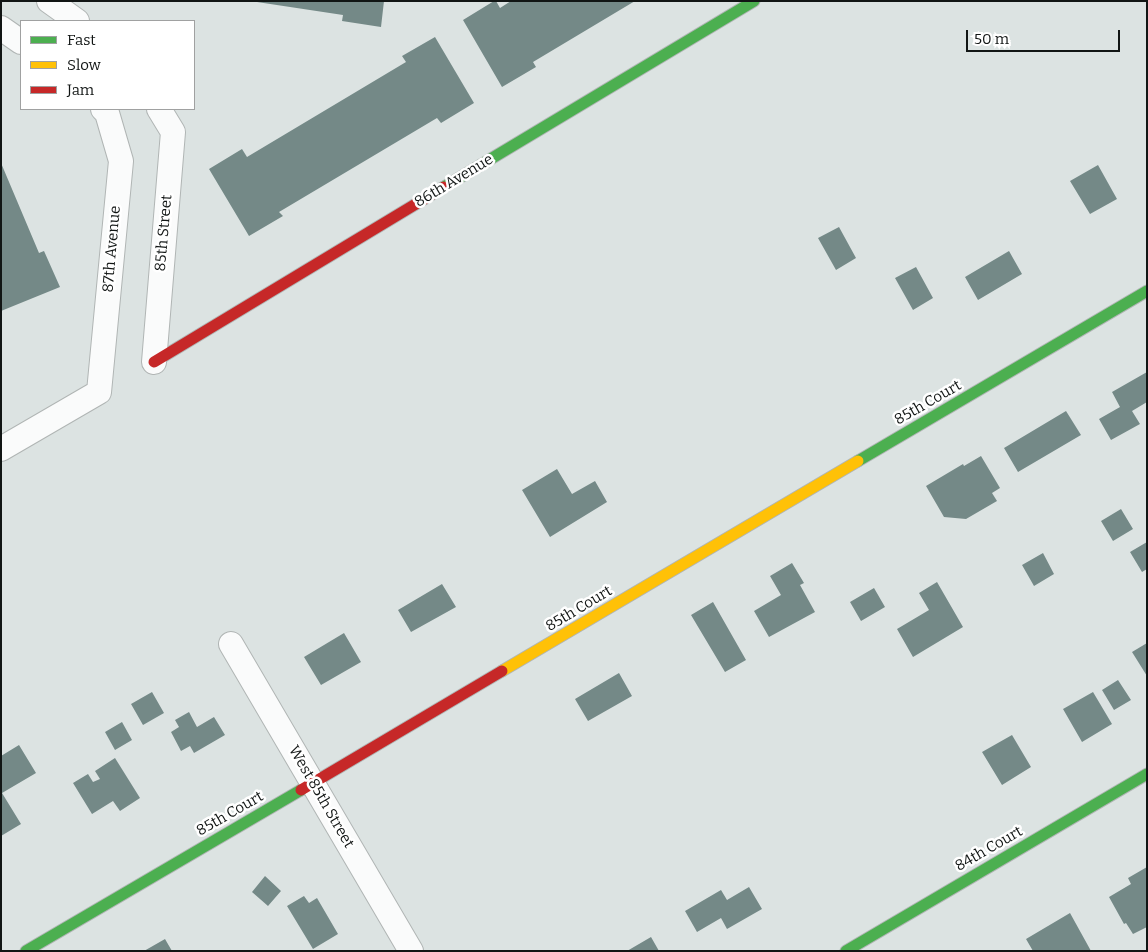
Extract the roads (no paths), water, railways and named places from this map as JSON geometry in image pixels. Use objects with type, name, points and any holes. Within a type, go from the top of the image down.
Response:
[{"type":"street","points":[[49,1],[76,20]]},
{"type":"street","name":"86th Avenue","points":[[154,362],[754,1]]},
{"type":"street","points":[[1,28],[20,41]]},
{"type":"street","name":"87th Avenue","points":[[1,449],[99,392],[121,161],[107,114],[104,110]]},
{"type":"street","name":"85th Street","points":[[154,362],[173,132],[160,110]]},
{"type":"street","name":"85th Court","points":[[26,951],[1147,291]]},
{"type":"street","name":"West 85th Street","points":[[231,644],[410,951]]},
{"type":"street","name":"84th Court","points":[[846,951],[1147,774]]}]
